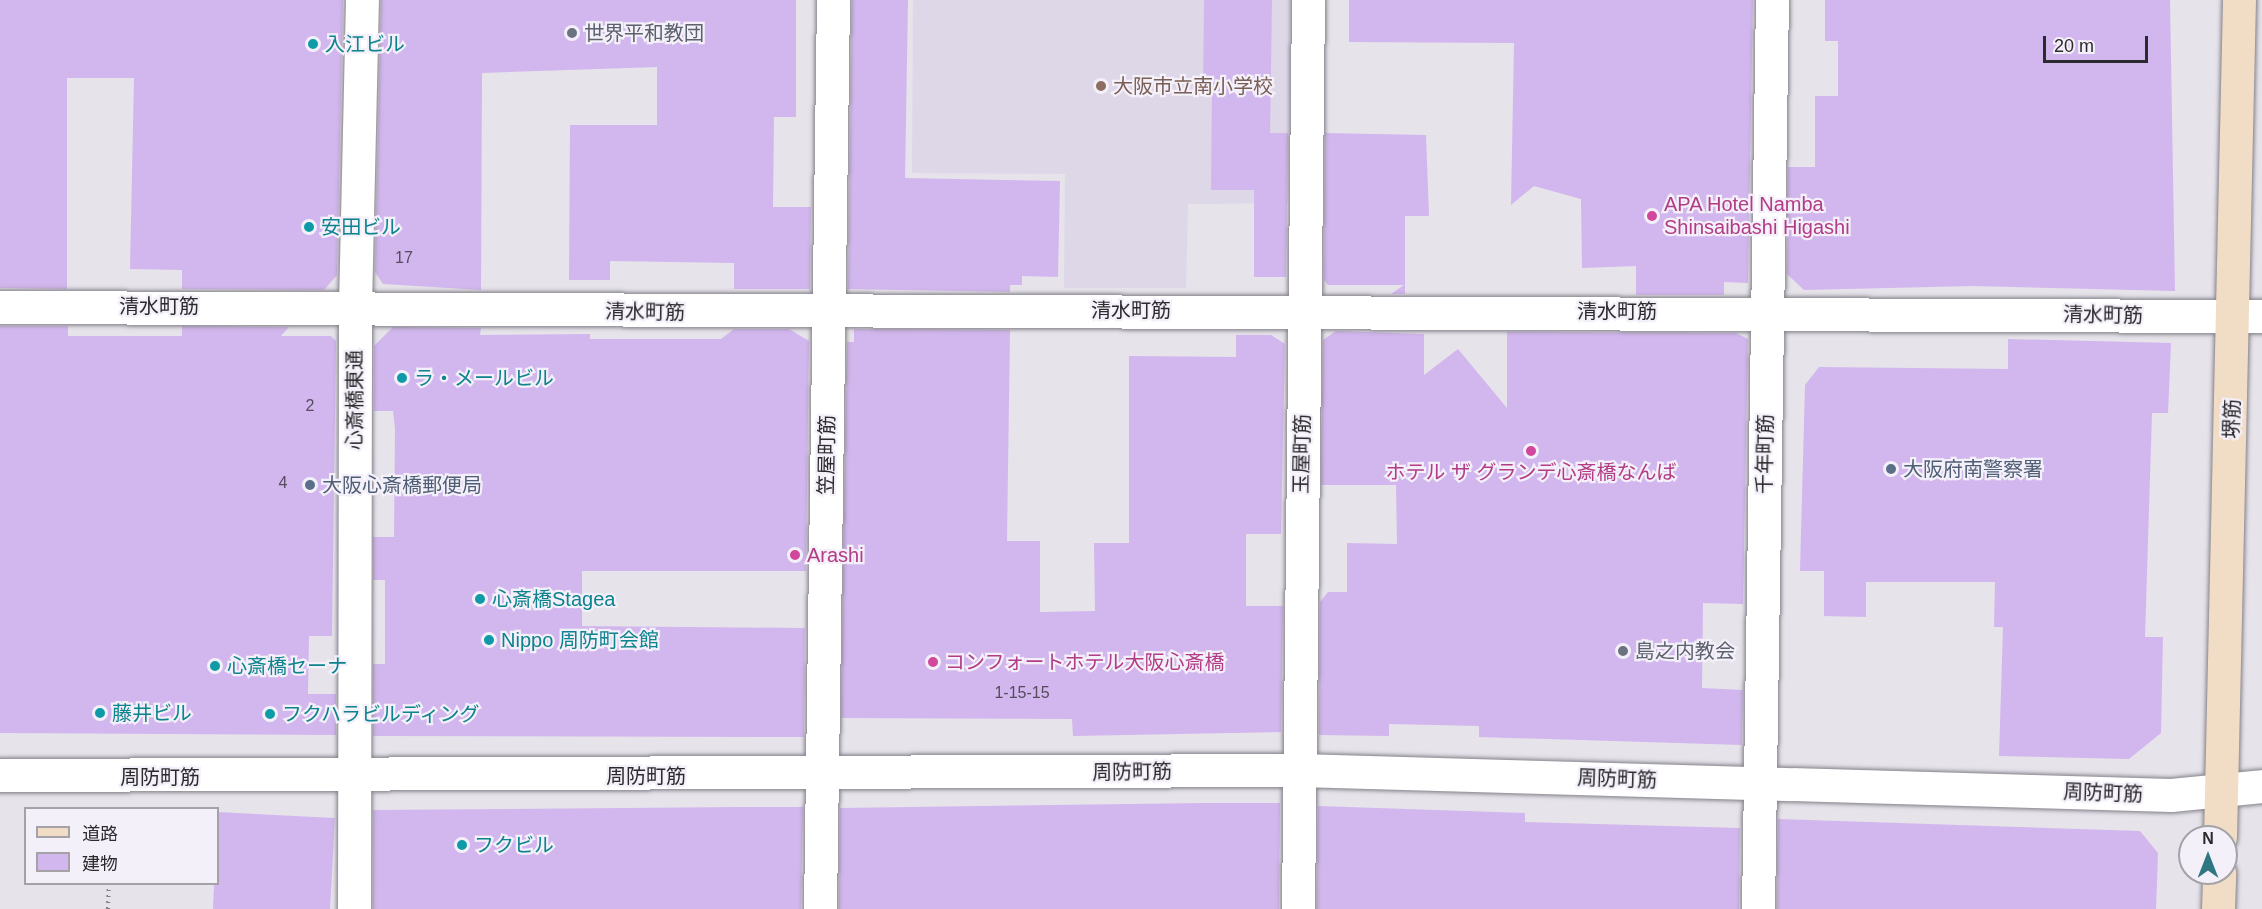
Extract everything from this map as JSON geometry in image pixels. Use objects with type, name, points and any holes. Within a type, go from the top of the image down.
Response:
[{"type":"main road","name":"堺筋","points":[[2220,825],[2249,316],[2239,0]]},
{"type":"main road","points":[[2218,909],[2219,885]]},
{"type":"street","name":"心斎橋東通","points":[[354,909],[355,306],[362,0]]},
{"type":"street","name":"笠屋町筋","points":[[820,909],[833,0]]},
{"type":"street","name":"玉屋町筋","points":[[1298,909],[1308,0]]},
{"type":"street","name":"千年町筋","points":[[1758,909],[1772,0]]},
{"type":"street","name":"清水町筋","points":[[0,307],[355,306],[2249,316]]},
{"type":"street","name":"周防町筋","points":[[0,775],[355,778],[1299,770],[2171,795],[2221,787],[2262,786]]},
{"type":"path","points":[[108,885],[108,909]]},
{"type":"shaded area","name":"大阪市立南小学校","points":[[913,0],[1290,0],[1288,203],[1188,204],[1186,288],[1064,288],[1065,174],[912,173]]},
{"type":"building","points":[[0,0],[343,0],[337,275],[324,290],[182,289],[182,270],[130,269],[134,78],[67,78],[67,289],[0,288]]},
{"type":"building","points":[[381,0],[796,0],[796,117],[774,117],[773,207],[811,207],[810,289],[734,289],[734,263],[610,261],[610,280],[569,280],[570,125],[657,125],[657,67],[482,73],[481,290],[383,284],[375,272]]},
{"type":"building","points":[[852,0],[908,0],[905,178],[1060,181],[1058,277],[1022,276],[1022,285],[1010,285],[1010,292],[848,289]]},
{"type":"building","points":[[1204,0],[1272,0],[1270,133],[1288,133],[1286,277],[1254,277],[1254,190],[1211,190],[1212,88],[1203,88]]},
{"type":"building","points":[[1349,0],[1753,0],[1748,283],[1724,282],[1724,295],[1636,295],[1636,266],[1582,268],[1581,199],[1534,186],[1511,205],[1514,43],[1349,42]]},
{"type":"building","points":[[1825,0],[2170,0],[2175,291],[1972,286],[1804,290],[1787,274],[1788,167],[1815,167],[1815,96],[1838,96],[1838,41],[1825,41]]},
{"type":"building","points":[[1325,133],[1426,135],[1429,216],[1405,216],[1405,294],[1391,294],[1404,285],[1328,285],[1324,280]]},
{"type":"building","points":[[0,326],[68,326],[68,336],[182,336],[182,326],[289,327],[281,336],[331,336],[336,341],[332,636],[309,636],[308,694],[336,694],[336,735],[0,733]]},
{"type":"building","points":[[393,327],[481,328],[480,335],[590,334],[590,339],[721,339],[734,329],[789,329],[809,341],[806,571],[582,571],[582,626],[805,628],[804,737],[373,736],[373,664],[385,664],[385,580],[373,580],[373,537],[394,537],[395,428],[393,411],[374,411],[374,346]]},
{"type":"building","points":[[854,329],[1010,330],[1007,541],[1040,541],[1040,612],[1095,611],[1094,543],[1129,543],[1129,356],[1236,357],[1236,335],[1271,335],[1285,344],[1281,534],[1246,534],[1246,606],[1283,606],[1281,732],[1073,736],[1072,719],[841,718],[847,342],[854,342]]},
{"type":"building","points":[[1336,331],[1424,334],[1424,375],[1458,349],[1507,408],[1507,332],[1736,333],[1748,339],[1743,604],[1703,603],[1702,688],[1743,690],[1742,745],[1479,737],[1479,726],[1389,724],[1389,736],[1319,735],[1320,602],[1328,592],[1347,592],[1347,543],[1397,544],[1396,485],[1321,485],[1323,340]]},
{"type":"building","points":[[2008,339],[2171,343],[2168,413],[2152,413],[2145,637],[2163,637],[2161,733],[2129,759],[1999,756],[2003,627],[1994,627],[1995,582],[1866,582],[1866,617],[1824,616],[1824,571],[1800,571],[1805,385],[1819,367],[2008,369]]},
{"type":"building","points":[[1280,803],[1279,909],[839,909],[840,808]]},
{"type":"building","points":[[1318,806],[1525,813],[1525,822],[1740,828],[1739,909],[1317,909]]},
{"type":"building","points":[[803,807],[801,909],[373,909],[373,810]]},
{"type":"building","points":[[219,812],[335,818],[330,909],[213,909],[214,885],[219,885]]},
{"type":"building","points":[[1778,819],[2140,831],[2158,853],[2156,909],[1777,909]]},
{"type":"place","name":"世界平和教団","points":[[572,33]]},
{"type":"place","name":"入江ビル","points":[[313,44]]},
{"type":"place","name":"大阪市立南小学校","points":[[1101,86]]},
{"type":"place","name":"APA Hotel Namba Shinsaibashi Higashi","points":[[1652,216]]},
{"type":"place","name":"安田ビル","points":[[309,227]]},
{"type":"place","name":"ラ・メールビル","points":[[402,378]]},
{"type":"place","name":"ホテル ザ グランデ心斎橋なんば","points":[[1531,451]]},
{"type":"place","name":"大阪府南警察署","points":[[1891,469]]},
{"type":"place","name":"大阪心斎橋郵便局","points":[[310,485]]},
{"type":"place","name":"Arashi","points":[[795,555]]},
{"type":"place","name":"心斎橋Stagea","points":[[480,599]]},
{"type":"place","name":"Nippo 周防町会館","points":[[489,640]]},
{"type":"place","name":"島之内教会","points":[[1623,651]]},
{"type":"place","name":"コンフォートホテル大阪心斎橋","points":[[933,662]]},
{"type":"place","name":"心斎橋セーナ","points":[[215,666]]},
{"type":"place","name":"藤井ビル","points":[[100,713]]},
{"type":"place","name":"フクハラビルディング","points":[[270,714]]},
{"type":"place","name":"フクビル","points":[[462,845]]}]
